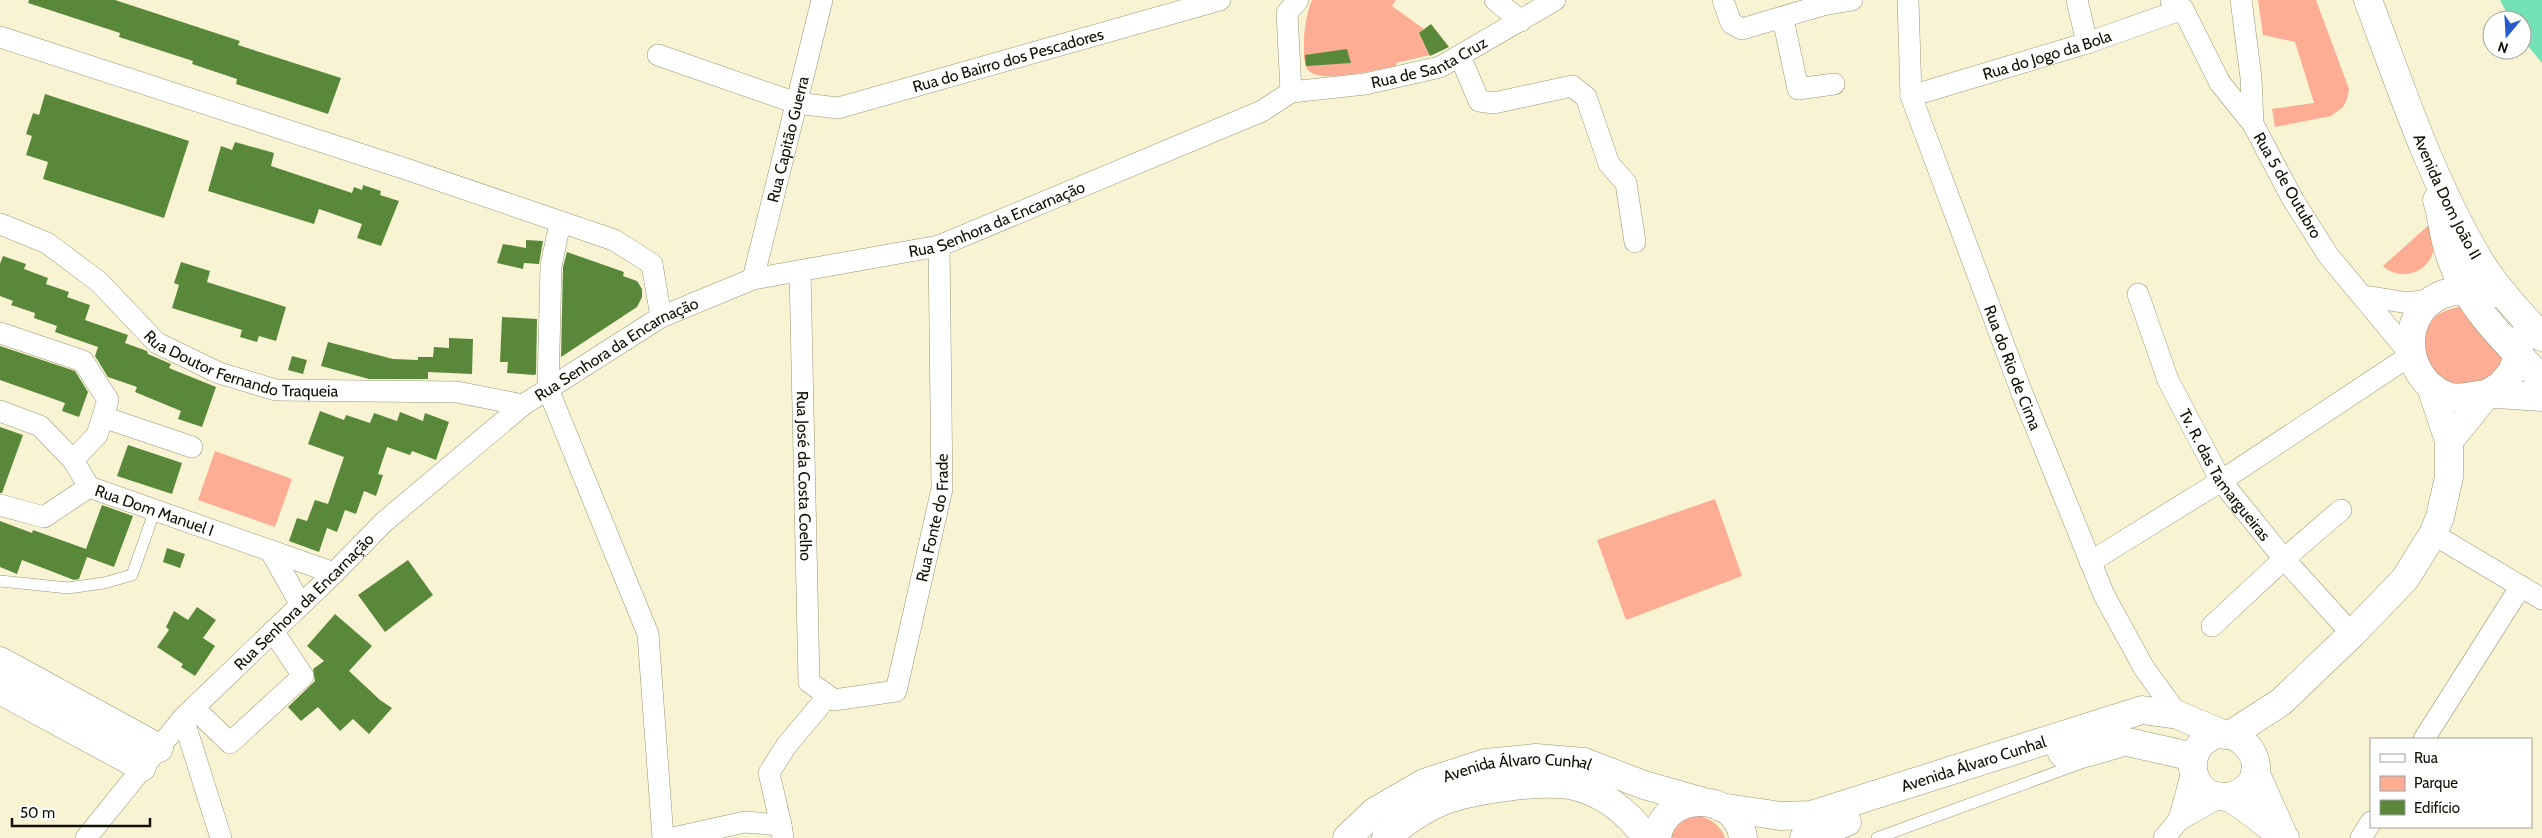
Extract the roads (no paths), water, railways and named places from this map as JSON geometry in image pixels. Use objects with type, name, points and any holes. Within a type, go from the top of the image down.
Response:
[{"type":"main road","points":[[2368,0],[2419,134]]},
{"type":"main road","name":"Avenida Dom João II","points":[[2419,134],[2421,155],[2438,204],[2448,251],[2466,290],[2489,325],[2542,379]]},
{"type":"main road","name":"Avenida Dom João II","points":[[2419,134],[2472,248],[2504,294],[2542,336]]},
{"type":"main road","points":[[2435,299],[2446,269],[2448,251]]},
{"type":"main road","points":[[2504,294],[2466,290],[2450,292],[2435,299],[2423,309],[2415,323],[2411,338],[2411,355],[2418,373],[2431,387],[2448,396],[2468,398],[2486,394],[2542,397]]},
{"type":"main road","points":[[2449,441],[2486,394],[2501,385],[2512,372],[2518,355],[2522,316]]},
{"type":"main road","points":[[2285,838],[2225,797],[2210,794],[2201,787],[2195,778],[2193,762],[2198,748],[2206,740],[2228,735],[2281,702],[2405,580],[2440,517],[2450,477],[2449,441],[2431,387]]},
{"type":"main road","points":[[0,662],[150,758]]},
{"type":"main road","points":[[0,690],[150,758]]},
{"type":"main road","points":[[2225,797],[2246,788],[2281,702]]},
{"type":"main road","name":"Avenida Álvaro Cunhal","points":[[1346,838],[1374,812],[1424,783],[1485,763],[1536,758],[1584,762],[1644,785],[1710,804],[1780,816],[1811,815],[2142,710],[2178,715],[2228,735]]},
{"type":"main road","points":[[2228,735],[2247,744],[2285,838]]},
{"type":"main road","name":"Avenida Álvaro Cunhal","points":[[1804,838],[1836,825],[2094,743],[2123,741],[2157,747],[2193,762]]},
{"type":"main road","name":"Avenida Álvaro Cunhal","points":[[1386,838],[1416,815],[1445,800],[1534,783],[1574,786],[1599,796],[1618,808],[1647,838]]},
{"type":"main road","points":[[1657,838],[1663,821],[1673,810],[1686,803],[1710,804],[1737,821],[1743,838]]},
{"type":"street","name":"Rua Capitão Guerra","points":[[753,279],[822,0]]},
{"type":"street","name":"Rua do Bairro dos Pescadores","points":[[658,55],[796,103],[838,108],[1220,0]]},
{"type":"street","points":[[1495,0],[1521,21]]},
{"type":"street","name":"Rua de Santa Cruz","points":[[1291,92],[1365,84],[1440,67],[1555,0]]},
{"type":"street","points":[[1723,0],[1731,22],[1742,29],[1823,5],[1852,0]]},
{"type":"street","name":"Rua do Rio de Cima","points":[[1908,0],[1911,96],[2022,393],[2104,595],[2144,668],[2178,715]]},
{"type":"street","points":[[2077,0],[2087,43]]},
{"type":"street","name":"Rua 5 de Outubro","points":[[2241,0],[2251,78],[2253,124],[2292,198],[2328,255],[2365,296],[2411,355]]},
{"type":"street","points":[[2179,3],[2220,84],[2253,124]]},
{"type":"street","name":"Rua do Jogo da Bola","points":[[1911,96],[2087,43],[2179,3]]},
{"type":"street","points":[[1288,4],[1291,92]]},
{"type":"street","points":[[1783,18],[1798,89],[1834,84]]},
{"type":"street","points":[[0,37],[409,170],[614,240],[652,264],[661,317]]},
{"type":"street","points":[[1460,56],[1479,101],[1494,103],[1572,86],[1586,96],[1609,164],[1626,183],[1635,242]]},
{"type":"street","name":"Rua Senhora da Encarnação","points":[[86,838],[189,713],[384,522],[523,405],[661,317],[753,279],[939,246],[1262,111],[1291,92]]},
{"type":"street","points":[[560,223],[551,266],[548,389],[648,634],[663,838]]},
{"type":"street","name":"Rua Doutor Fernando Traqueia","points":[[0,224],[47,243],[99,282],[157,343],[218,373],[276,390],[457,392],[523,405]]},
{"type":"street","name":"Rua Fonte do Frade","points":[[828,696],[834,700],[896,691],[942,490],[939,246]]},
{"type":"street","name":"Rua José da Costa Coelho","points":[[800,271],[809,682],[828,696]]},
{"type":"street","name":"Tv. R. das Tamargueiras","points":[[2138,294],[2168,380],[2221,481],[2284,559],[2352,634]]},
{"type":"street","points":[[2365,296],[2408,304],[2435,299]]},
{"type":"street","points":[[0,333],[84,361],[108,400],[97,435],[73,460]]},
{"type":"street","points":[[2090,562],[2221,481],[2411,355]]},
{"type":"street","name":"Rua Dom Manuel I","points":[[0,411],[40,426],[73,460],[90,487],[334,573]]},
{"type":"street","points":[[103,416],[192,447]]},
{"type":"street","points":[[0,505],[44,518],[90,487]]},
{"type":"street","points":[[2212,626],[2340,510]]},
{"type":"street","points":[[2432,534],[2542,599]]},
{"type":"street","points":[[270,550],[301,605]]},
{"type":"street","points":[[2425,738],[2521,586]]},
{"type":"street","points":[[189,713],[230,743],[303,676],[273,631]]},
{"type":"street","points":[[673,838],[745,822],[782,831],[769,773],[786,746],[828,696]]},
{"type":"street","points":[[189,713],[221,838]]},
{"type":"street","points":[[2179,820],[2193,762]]},
{"type":"street","points":[[2164,838],[2179,820],[2225,797]]},
{"type":"street","points":[[2361,838],[2370,824]]},
{"type":"lane","points":[[0,580],[68,588],[104,583],[132,575],[155,510]]},
{"type":"lane","points":[[1877,838],[2081,763],[2118,752],[2157,747]]}]
